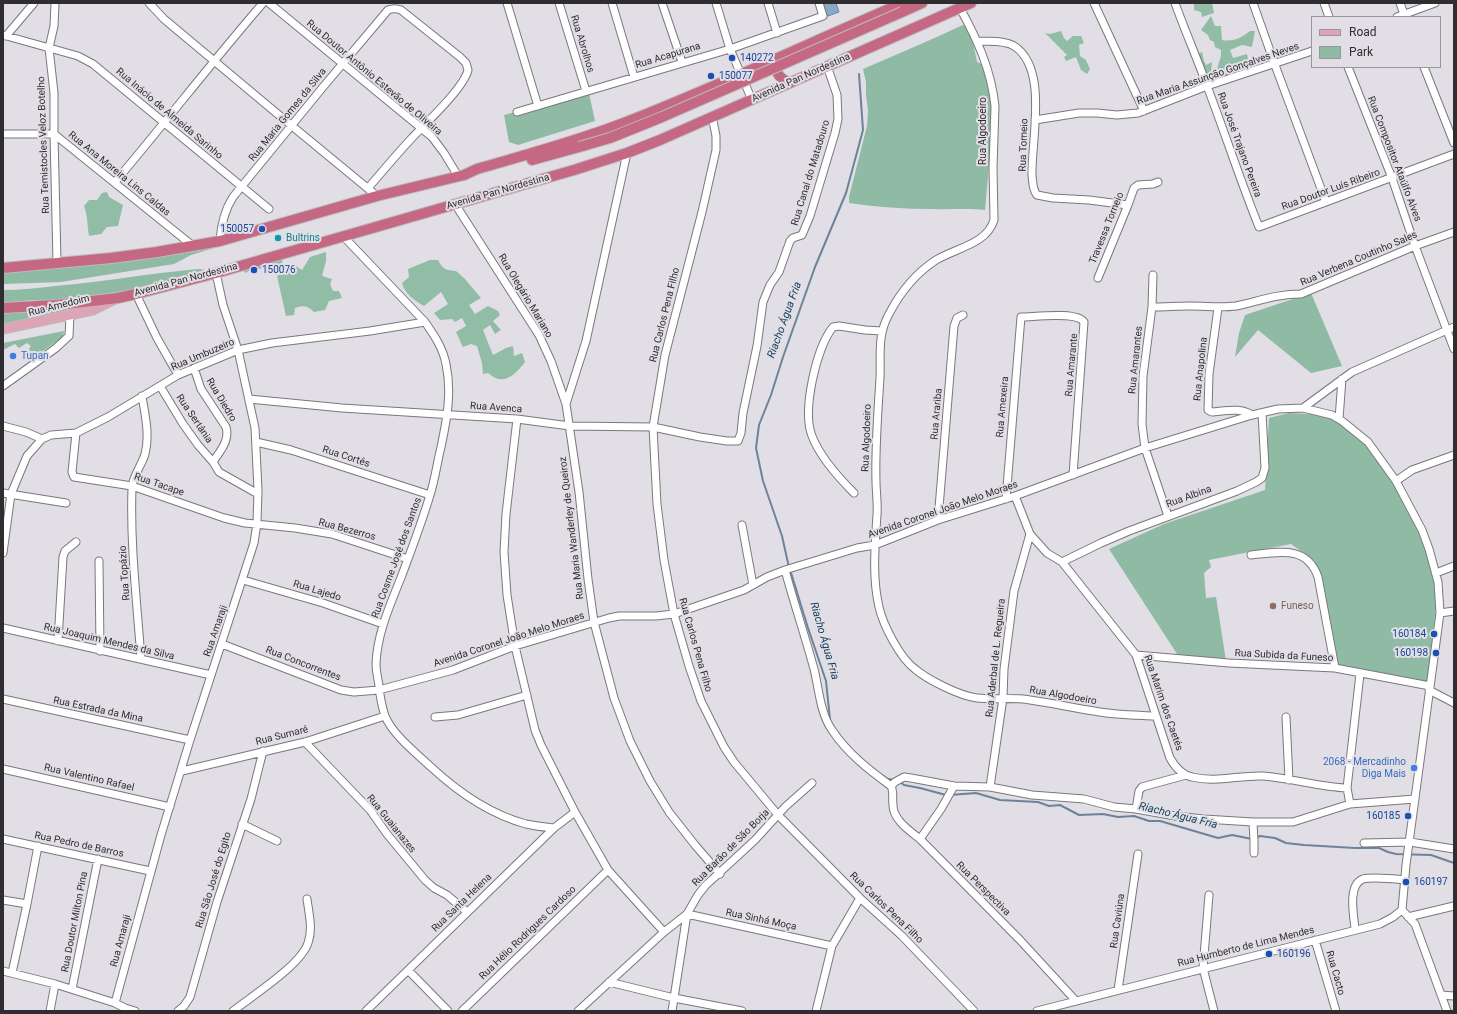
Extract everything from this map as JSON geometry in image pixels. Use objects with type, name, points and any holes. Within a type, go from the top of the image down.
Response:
[{"type":"highway","name":"Avenida Pan Nordestina","points":[[461,175],[575,140],[620,124],[693,96],[779,58],[902,8],[922,3]]},
{"type":"highway","name":"Avenida Pan Nordestina","points":[[3,308],[118,298],[136,294],[216,273],[574,170],[627,153],[752,100],[971,3]]},
{"type":"highway","name":"Avenida Pan Nordestina","points":[[3,268],[111,258],[220,241],[377,196],[461,175],[508,167],[579,147],[610,138],[662,117],[902,8]]},
{"type":"highway","points":[[779,58],[776,68],[777,73],[780,78],[790,83]]},
{"type":"main road","name":"Rua Amedoim","points":[[3,329],[93,310],[118,298]]},
{"type":"street","points":[[5,36],[34,3]]},
{"type":"street","name":"Rua Temistocles Veloz Botelho","points":[[55,3],[54,26],[49,48],[54,93],[57,262]]},
{"type":"street","points":[[150,3],[164,19],[377,196]]},
{"type":"street","points":[[115,182],[164,124],[214,60],[263,3]]},
{"type":"street","name":"Rua Doutor Antônio Estevão de Oliveira","points":[[269,3],[436,141],[461,175]]},
{"type":"street","points":[[507,3],[538,106]]},
{"type":"street","name":"Rua Abrolhos","points":[[559,3],[586,91]]},
{"type":"street","points":[[612,3],[634,77]]},
{"type":"street","points":[[662,3],[682,62]]},
{"type":"street","points":[[716,3],[730,49],[752,100]]},
{"type":"street","points":[[768,3],[777,32]]},
{"type":"street","name":"Rua Acapurana","points":[[517,112],[730,49],[823,16],[819,3]]},
{"type":"street","points":[[1094,3],[1144,111]]},
{"type":"street","name":"Rua José Trajano Pereira","points":[[1175,3],[1259,227]]},
{"type":"street","points":[[1253,3],[1326,202]]},
{"type":"street","points":[[1324,3],[1329,16]]},
{"type":"street","points":[[1400,3],[1402,16],[1435,3]]},
{"type":"street","name":"Rua Maria Gomes da Silva","points":[[220,241],[222,224],[230,202],[388,10],[394,8],[401,10],[460,57],[466,63],[468,70],[461,83],[422,129]]},
{"type":"street","name":"Rua Algodoeiro","points":[[960,8],[978,42],[988,70],[995,106],[992,168],[995,213],[992,226],[981,238],[966,247],[936,260],[920,273],[904,290],[888,315],[882,331],[880,341],[880,376],[875,455],[877,514],[875,545],[876,585],[880,613],[886,629],[906,660],[914,669],[959,694],[976,698],[1029,699],[1096,712],[1155,716]]},
{"type":"street","name":"Rua Inácio de Almeida Sarinho","points":[[5,36],[78,56],[93,64],[269,209]]},
{"type":"street","name":"Rua Torneio","points":[[978,42],[1011,45],[1021,52],[1034,76],[1035,120],[1032,166],[1033,189],[1038,195],[1053,198],[1089,200],[1128,205]]},
{"type":"street","name":"Rua Maria Assunção Gonçalves Neves","points":[[1035,120],[1079,113],[1097,112],[1117,115],[1144,111],[1207,86],[1275,65],[1311,51]]},
{"type":"street","name":"Rua Canal do Matadouro","points":[[740,439],[764,302],[770,285],[779,272],[790,241],[801,236],[808,221],[835,132],[838,108],[837,95],[827,66]]},
{"type":"street","name":"Rua Compositor Ataúlfo Alves","points":[[1348,68],[1392,178],[1415,246],[1450,329],[1454,349]]},
{"type":"street","points":[[1424,68],[1454,143]]},
{"type":"street","name":"Rua Carlos Pena Filho","points":[[712,116],[716,136],[716,150],[702,212],[665,355],[652,427],[657,504],[664,560],[674,614],[688,666],[701,701],[724,748],[734,762],[778,815],[860,898],[902,936],[974,1011]]},
{"type":"street","points":[[368,188],[422,129]]},
{"type":"street","name":"Rua Ana Moreira Lins Caldas","points":[[3,134],[54,134],[193,246]]},
{"type":"street","name":"Rua Maria Wanderley de Queiroz","points":[[627,153],[586,341],[566,404],[579,492],[588,579],[594,622],[614,698],[630,742],[650,781],[669,812],[720,874]]},
{"type":"street","name":"Rua Doutor Luís Ribeiro","points":[[1259,227],[1454,154]]},
{"type":"street","name":"Travessa Torneio","points":[[1098,278],[1136,186],[1158,182]]},
{"type":"street","name":"Rua Olegário Mariano","points":[[455,204],[539,335],[551,361],[566,404]]},
{"type":"street","name":"Rua Verbena Coutinho Sales","points":[[1152,307],[1190,306],[1218,308],[1237,306],[1288,294],[1300,294],[1415,246],[1454,232]]},
{"type":"street","name":"Rua Cosme José dos Santos","points":[[344,236],[425,322],[436,338],[446,363],[450,398],[448,414],[430,495],[408,559],[383,624],[376,665],[386,716],[402,739],[414,752],[445,780],[469,798],[484,807],[516,821],[554,828]]},
{"type":"street","name":"Rua Amaraji","points":[[117,1006],[119,989],[150,871],[182,771],[190,740],[243,580],[254,543],[257,523],[258,494],[255,428],[238,350],[223,305],[216,273]]},
{"type":"street","name":"Rua Amarantes","points":[[1153,275],[1152,307],[1143,376],[1142,424],[1145,448],[1168,516]]},
{"type":"street","points":[[136,294],[157,338],[178,375]]},
{"type":"street","name":"Rua Anapolina","points":[[1218,308],[1209,374],[1208,410],[1212,412],[1239,410],[1246,411],[1252,415]]},
{"type":"street","points":[[3,386],[56,348],[69,336],[70,315]]},
{"type":"street","name":"Rua Arariba","points":[[938,520],[954,326],[957,318],[963,315]]},
{"type":"street","name":"Rua Amarante","points":[[1021,317],[1071,316],[1081,318],[1084,322],[1072,475]]},
{"type":"street","name":"Rua Amexeira","points":[[1006,499],[1021,317]]},
{"type":"street","name":"Rua Umbuzeiro","points":[[42,439],[51,435],[76,433],[108,417],[178,375],[238,350],[272,342],[370,331],[425,322]]},
{"type":"street","points":[[854,493],[830,464],[812,437],[809,417],[812,384],[820,351],[833,327],[839,326],[882,331]]},
{"type":"street","points":[[1303,408],[1342,378],[1450,329]]},
{"type":"street","name":"Rua Diedro","points":[[194,368],[201,389],[228,432],[224,445],[213,462]]},
{"type":"street","points":[[1339,419],[1342,378]]},
{"type":"street","name":"Rua Sertânia","points":[[160,386],[183,424],[219,472],[258,494]]},
{"type":"street","points":[[132,486],[147,445],[142,396]]},
{"type":"street","name":"Rua Avenca","points":[[249,399],[342,408],[516,419],[570,426],[652,427],[727,441],[736,442],[740,439]]},
{"type":"street","name":"Avenida Coronel João Melo Moraes","points":[[380,690],[453,670],[515,646],[594,622],[619,616],[656,616],[674,614],[731,595],[785,570],[857,548],[875,545],[938,520],[1015,496],[1145,448],[1252,415],[1278,409],[1303,408],[1332,415],[1368,442],[1396,480],[1422,530],[1436,573],[1440,613],[1404,880],[1402,910]]},
{"type":"street","name":"Rua Albina","points":[[1062,562],[1101,543],[1237,490],[1262,478],[1265,468],[1262,413]]},
{"type":"street","points":[[516,419],[504,533],[507,594],[515,646],[535,730],[540,745],[575,812],[608,870],[664,932]]},
{"type":"street","points":[[3,426],[26,432],[42,439],[27,456],[12,494],[3,553]]},
{"type":"street","name":"Rua Tacape","points":[[76,433],[72,472],[74,477],[132,486],[224,518],[257,523]]},
{"type":"street","name":"Rua Cortês","points":[[256,442],[291,450],[430,495]]},
{"type":"street","points":[[1396,480],[1412,470],[1454,455]]},
{"type":"street","name":"Rua Topázio","points":[[132,486],[133,561],[141,659]]},
{"type":"street","points":[[3,493],[66,503]]},
{"type":"street","name":"Rua Marim dos Caetés","points":[[1015,496],[1030,534],[1047,552],[1062,562],[1136,655],[1170,758],[1176,767],[1186,775]]},
{"type":"street","name":"Rua Bezerros","points":[[257,523],[332,534],[408,559]]},
{"type":"street","points":[[742,525],[753,585]]},
{"type":"street","name":"Rua Aderbal de L. Regueira","points":[[990,786],[1003,698],[1004,668],[1014,592],[1030,534]]},
{"type":"street","points":[[58,641],[63,554],[76,542]]},
{"type":"street","points":[[1252,555],[1293,553],[1303,556],[1314,566],[1318,577],[1335,668]]},
{"type":"street","points":[[99,561],[100,651]]},
{"type":"street","points":[[1436,573],[1454,566]]},
{"type":"street","points":[[785,570],[814,670],[827,723],[843,746],[857,759],[893,784],[904,777],[953,787],[990,786],[1032,794],[1084,799],[1114,807],[1136,809],[1175,816],[1253,822],[1293,822],[1350,804],[1415,799]]},
{"type":"street","name":"Rua Lajedo","points":[[243,580],[323,603],[383,624]]},
{"type":"street","points":[[1440,613],[1454,611]]},
{"type":"street","name":"Rua Joaquim Mendes da Silva","points":[[3,628],[211,675]]},
{"type":"street","name":"Rua Concorrentes","points":[[222,644],[341,690],[354,692],[380,690]]},
{"type":"street","name":"Rua Subida da Funeso","points":[[1136,655],[1229,663],[1335,668],[1429,688],[1454,703]]},
{"type":"street","points":[[1350,804],[1348,788],[1360,674]]},
{"type":"street","points":[[435,717],[458,714],[526,695]]},
{"type":"street","name":"Rua Estrada da Mina","points":[[3,699],[190,740]]},
{"type":"street","name":"Rua Sumaré","points":[[182,771],[305,742],[386,716]]},
{"type":"street","points":[[1286,717],[1290,780]]},
{"type":"street","name":"Rua Guaianazes","points":[[305,742],[370,810],[387,834],[425,880],[434,888],[447,895],[467,912]]},
{"type":"street","name":"Rua São José do Egito","points":[[178,1011],[184,1006],[190,997],[217,902],[251,799],[263,751]]},
{"type":"street","name":"Rua Valentino Rafael","points":[[3,769],[170,807]]},
{"type":"street","points":[[1136,809],[1139,791],[1142,786],[1186,775],[1212,780],[1262,776],[1322,786],[1348,788]]},
{"type":"street","name":"Rua Barão de São Borja","points":[[578,1011],[664,932],[686,914],[698,894],[755,840],[785,807],[812,783]]},
{"type":"street","name":"Rua Perspectiva","points":[[893,784],[892,807],[904,825],[920,839],[1020,940],[1076,1001]]},
{"type":"street","points":[[920,839],[947,799],[953,787]]},
{"type":"street","name":"Rua Santa Helena","points":[[366,1011],[554,828],[575,812]]},
{"type":"street","points":[[1253,822],[1254,852]]},
{"type":"street","points":[[242,824],[277,841]]},
{"type":"street","name":"Rua Pedro de Barros","points":[[3,839],[150,871]]},
{"type":"street","points":[[1364,843],[1410,843],[1454,849]]},
{"type":"street","points":[[12,973],[38,846]]},
{"type":"street","name":"Rua Caviúna","points":[[1118,990],[1138,854]]},
{"type":"street","name":"Rua Doutor Milton Pina","points":[[72,989],[98,859]]},
{"type":"street","name":"Rua Hélio Rodrigues Cardoso","points":[[462,1011],[608,870]]},
{"type":"street","points":[[1355,929],[1352,908],[1353,891],[1358,883],[1364,879],[1404,880]]},
{"type":"street","points":[[1208,895],[1203,968],[1214,1011]]},
{"type":"street","points":[[816,1011],[832,946],[860,898]]},
{"type":"street","points":[[233,1011],[277,978],[300,957],[306,949],[310,936],[310,920],[307,899]]},
{"type":"street","points":[[3,900],[27,904]]},
{"type":"street","points":[[1408,917],[1454,906]]},
{"type":"street","points":[[1402,910],[1415,924],[1447,1011]]},
{"type":"street","name":"Rua Humberto de Lima Mendes","points":[[1037,1011],[1355,929],[1380,924],[1402,910]]},
{"type":"street","points":[[672,1011],[686,914]]},
{"type":"street","name":"Rua Sinhá Moça","points":[[686,914],[832,946]]},
{"type":"street","name":"Rua Cacto","points":[[1315,940],[1336,1011]]},
{"type":"street","points":[[408,970],[448,1011]]},
{"type":"street","points":[[3,971],[72,989],[117,1006],[135,1011]]},
{"type":"street","points":[[610,982],[674,998],[742,1011]]},
{"type":"street","name":"Rua Doutor Milton Pina","points":[[50,1011],[55,984]]},
{"type":"street","points":[[1441,995],[1454,996]]},
{"type":"green space","points":[[1194,3],[1212,3],[1214,13],[1202,17],[1201,12],[1194,10]]},
{"type":"green space","points":[[1211,16],[1215,26],[1221,26],[1222,40],[1234,40],[1250,31],[1255,31],[1252,47],[1242,45],[1230,50],[1233,58],[1247,54],[1250,67],[1231,76],[1228,73],[1227,77],[1208,82],[1197,54],[1202,52],[1206,65],[1212,62],[1211,71],[1217,69],[1221,56],[1221,50],[1215,47],[1214,42],[1210,40],[1208,35],[1201,30]]},
{"type":"green space","points":[[965,24],[973,42],[977,62],[984,65],[992,97],[990,154],[985,210],[901,208],[849,203],[849,197],[867,126],[868,110],[866,82],[863,69]]},
{"type":"green space","points":[[1061,31],[1067,41],[1073,36],[1081,36],[1084,43],[1079,45],[1080,56],[1086,60],[1090,69],[1087,74],[1081,70],[1076,57],[1066,61],[1064,57],[1067,55],[1045,33],[1050,34]]},
{"type":"green space","points":[[589,93],[595,121],[518,145],[509,142],[504,115]]},
{"type":"green space","points":[[107,192],[109,197],[123,205],[118,226],[107,227],[101,234],[89,236],[84,206],[89,200],[97,200],[102,193]]},
{"type":"green space","points":[[227,244],[191,255],[174,264],[61,282],[3,284],[3,270]]},
{"type":"green space","points":[[326,252],[326,261],[322,276],[332,279],[330,284],[333,291],[339,291],[342,298],[329,301],[325,310],[314,312],[308,307],[301,307],[295,308],[294,315],[286,316],[277,276],[287,271],[294,265],[302,270],[310,257]]},
{"type":"green space","points":[[283,255],[282,263],[274,266],[264,269],[252,268],[246,273],[241,269]]},
{"type":"green space","points":[[430,260],[438,260],[445,269],[456,271],[481,298],[469,305],[475,314],[488,306],[498,311],[500,315],[493,321],[501,330],[495,334],[490,325],[483,330],[493,355],[513,346],[514,356],[522,353],[525,362],[513,375],[508,378],[499,379],[488,373],[483,374],[482,363],[477,346],[471,344],[463,347],[456,332],[466,326],[462,318],[455,322],[452,319],[440,320],[434,313],[448,304],[441,292],[424,306],[413,299],[405,290],[402,283],[409,277],[408,269]]},
{"type":"green space","points":[[199,269],[211,271],[101,295],[59,301],[33,300],[3,303],[3,290],[29,289]]},
{"type":"green space","points":[[1311,293],[1342,366],[1311,373],[1258,330],[1235,357],[1239,333],[1245,315]]},
{"type":"green space","points":[[105,303],[3,328],[3,309]]},
{"type":"green space","points":[[64,331],[63,337],[34,357],[29,349],[31,346],[27,343],[19,348],[15,344],[3,350],[3,343]]},
{"type":"green space","points":[[1289,413],[1331,415],[1360,437],[1398,485],[1419,525],[1438,586],[1428,683],[1339,670],[1315,561],[1291,544],[1209,560],[1211,567],[1204,573],[1206,598],[1216,597],[1226,661],[1179,657],[1109,549],[1164,524],[1265,490],[1269,418]]},
{"type":"water","points":[[824,3],[836,3],[839,12],[828,16]]},
{"type":"waterway","name":"Riacho Água Fria","points":[[830,719],[826,681],[788,563],[782,536],[763,481],[756,448],[759,425],[771,395],[815,267],[846,193],[863,130],[859,74]]},
{"type":"waterway","name":"Riacho Água Fria","points":[[882,775],[888,779],[895,780]]},
{"type":"waterway","name":"Riacho Água Fria","points":[[899,781],[904,785],[946,795]]},
{"type":"waterway","name":"Riacho Água Fria","points":[[950,795],[976,793],[1000,800],[1038,802],[1049,806],[1060,805],[1079,815],[1103,814],[1118,817],[1134,816],[1149,821],[1160,821],[1218,838],[1232,835],[1252,839]]},
{"type":"waterway","name":"Riacho Água Fria","points":[[1256,838],[1260,836],[1275,838],[1286,843],[1304,845],[1379,848],[1396,854],[1431,855],[1454,863]]},
{"type":"place","name":"140272","points":[[732,58]]},
{"type":"place","name":"150077","points":[[711,76]]},
{"type":"place","name":"150057","points":[[262,229]]},
{"type":"place","name":"Bultrins","points":[[278,238]]},
{"type":"place","name":"150076","points":[[254,270]]},
{"type":"place","name":"Tupan","points":[[13,356]]},
{"type":"place","name":"Funeso","points":[[1273,606]]},
{"type":"place","name":"160184","points":[[1434,634]]},
{"type":"place","name":"160198","points":[[1436,653]]},
{"type":"place","name":"2068 - Mercadinho Diga Mais","points":[[1414,768]]},
{"type":"place","name":"160185","points":[[1408,816]]},
{"type":"place","name":"160197","points":[[1406,882]]},
{"type":"place","name":"160196","points":[[1269,954]]}]
